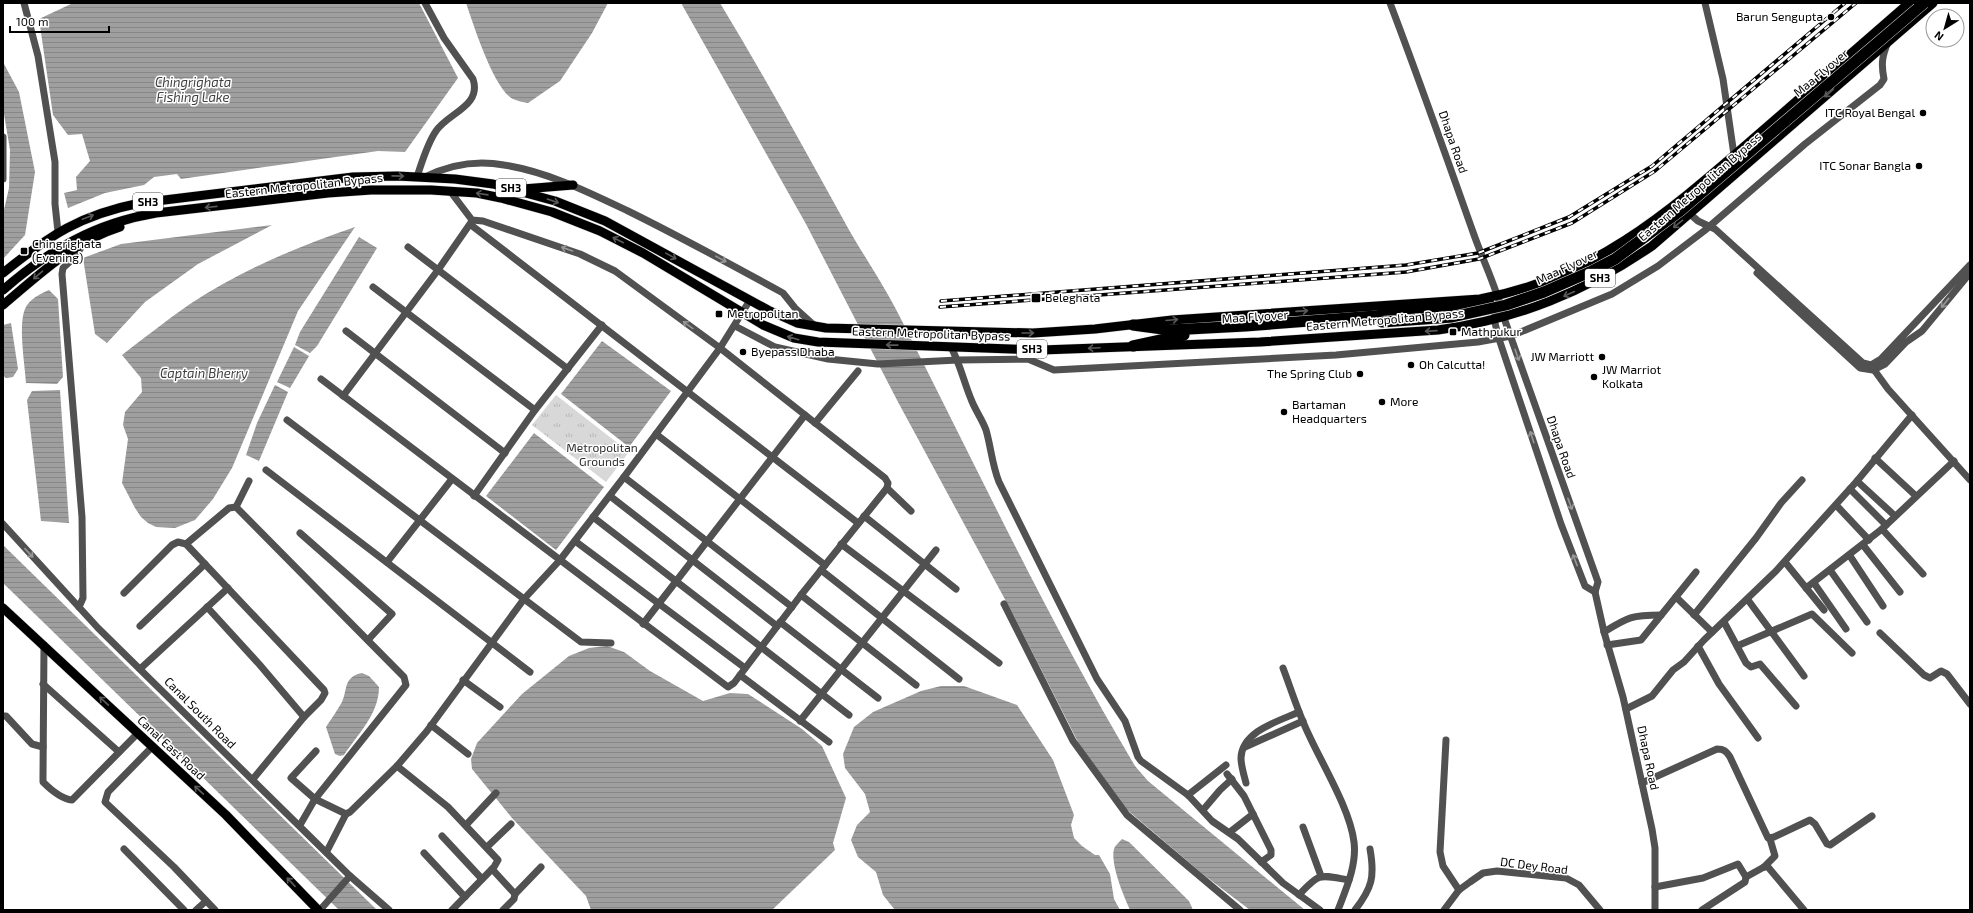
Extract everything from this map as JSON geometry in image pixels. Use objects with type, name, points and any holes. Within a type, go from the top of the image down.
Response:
[{"type":"highway","name":"Maa Flyover","points":[[1133,346],[1166,338],[1195,334],[1379,319],[1489,303],[1540,288],[1591,266],[1651,227],[1723,169],[1917,3]]},
{"type":"highway","name":"Maa Flyover","points":[[1133,324],[1170,330],[1379,319],[1452,317],[1506,305],[1544,292],[1615,259],[1686,206],[1924,3]]},
{"type":"main road","name":"SH3","points":[[1499,296],[1553,279],[1604,255],[1650,223],[1734,155],[1909,3]]},
{"type":"main road","name":"Eastern Metropolitan Bypass","points":[[3,290],[34,264],[67,248],[107,225],[142,215],[351,190],[400,189],[477,193],[515,201],[578,222],[643,253],[742,312],[790,337],[810,341],[1042,350],[1260,342],[1438,330],[1504,318],[1541,306],[1590,284],[1652,246],[1933,3]]},
{"type":"main road","name":"Eastern Metropolitan Bypass","points":[[3,273],[56,233],[106,211],[140,203],[353,177],[420,177],[455,179],[515,189],[555,201],[605,221],[750,300],[791,320],[816,327],[838,329],[1033,333],[1172,320],[1480,300],[1499,296]]},
{"type":"main road","points":[[515,189],[573,185]]},
{"type":"main road","name":"Eastern Metropolitan Bypass","points":[[67,248],[83,244],[127,225],[142,215]]},
{"type":"main road","points":[[3,305],[67,248]]},
{"type":"main road","name":"Canal East Road","points":[[3,608],[138,733],[152,748],[236,824],[320,909]]},
{"type":"street","points":[[24,3],[38,56],[55,162],[56,233]]},
{"type":"street","points":[[420,177],[431,139],[437,129],[451,116],[466,106],[474,94],[475,86],[473,79],[444,38],[425,3]]},
{"type":"street","name":"Dhapa Road","points":[[1390,3],[1412,59],[1475,240],[1499,296],[1504,318],[1598,582],[1595,592],[1607,645],[1626,709],[1655,848],[1655,910]]},
{"type":"street","points":[[1706,3],[1723,79],[1734,155]]},
{"type":"street","points":[[735,326],[775,347],[828,359],[878,364],[958,360],[1028,359],[1054,370],[1115,368],[1336,355],[1478,342],[1511,336],[1612,294],[1658,266],[1709,227],[1805,144],[1880,85],[1884,79],[1881,68],[1882,57],[1888,42]]},
{"type":"street","points":[[3,137],[3,179]]},
{"type":"street","points":[[420,177],[438,170],[462,165],[483,163],[504,165],[573,185],[675,234],[783,293],[795,308],[816,327]]},
{"type":"street","points":[[450,191],[472,222],[602,325],[858,523]]},
{"type":"street","points":[[1690,214],[1698,221],[1709,227],[1711,231],[1860,368],[1872,368],[1885,364],[1906,342],[1922,331],[1970,273]]},
{"type":"street","points":[[343,396],[438,270],[472,222]]},
{"type":"street","points":[[320,379],[725,686],[731,686],[778,624],[886,488],[888,483],[885,478],[720,348],[615,271],[598,262],[531,237],[472,222]]},
{"type":"street","points":[[79,607],[83,598],[82,517],[62,274],[63,268],[76,256],[83,244]]},
{"type":"street","points":[[408,247],[568,369]]},
{"type":"street","points":[[1872,368],[1970,265]]},
{"type":"street","points":[[373,287],[535,410]]},
{"type":"street","points":[[1499,296],[1494,319],[1499,338],[1564,530],[1585,586],[1595,592]]},
{"type":"street","points":[[327,851],[346,814],[350,812],[397,766],[431,725],[524,599],[560,560],[610,496],[687,390],[720,348],[750,300]]},
{"type":"street","points":[[474,496],[535,410],[602,325]]},
{"type":"street","points":[[346,331],[505,453]]},
{"type":"street","points":[[951,347],[958,360],[971,401],[982,418],[986,430],[994,471],[999,482],[1097,679],[1125,721],[1138,757],[1188,795],[1212,821],[1230,832],[1283,883],[1320,910]]},
{"type":"street","points":[[1872,368],[1970,480]]},
{"type":"street","points":[[815,423],[858,371]]},
{"type":"street","points":[[643,624],[805,415]]},
{"type":"street","points":[[1626,709],[1652,696],[1667,676],[1684,662],[1712,632],[1748,600],[1785,562],[1857,481],[1912,415]]},
{"type":"street","points":[[287,420],[581,642],[611,643]]},
{"type":"street","points":[[656,434],[740,499],[959,679]]},
{"type":"street","points":[[1875,458],[1916,496]]},
{"type":"street","points":[[1806,588],[1850,556],[1884,527],[1954,461]]},
{"type":"street","points":[[266,470],[530,672]]},
{"type":"street","points":[[624,477],[792,607]]},
{"type":"street","points":[[387,562],[452,479]]},
{"type":"street","points":[[1694,615],[1782,503],[1802,480]]},
{"type":"street","points":[[236,507],[249,481]]},
{"type":"street","points":[[1857,481],[1895,516]]},
{"type":"street","points":[[886,488],[911,511]]},
{"type":"street","points":[[1850,489],[1923,574]]},
{"type":"street","points":[[610,496],[692,560],[878,698]]},
{"type":"street","points":[[1836,505],[1866,542],[1900,592]]},
{"type":"street","points":[[186,544],[229,508],[236,507]]},
{"type":"street","points":[[236,507],[404,677],[406,685],[315,800],[300,825]]},
{"type":"street","points":[[864,516],[956,589]]},
{"type":"street","points":[[593,517],[821,695],[849,715]]},
{"type":"street","name":"Canal South Road","points":[[3,524],[79,607],[140,669],[327,851],[349,878],[389,910]]},
{"type":"street","points":[[300,533],[392,614],[368,640]]},
{"type":"street","points":[[575,541],[745,668]]},
{"type":"street","points":[[124,593],[172,545],[178,542],[186,544],[324,690],[325,693],[321,700],[304,717],[253,779]]},
{"type":"street","points":[[841,544],[998,663]]},
{"type":"street","points":[[800,721],[936,550]]},
{"type":"street","points":[[1850,556],[1883,606]]},
{"type":"street","points":[[1785,562],[1824,610]]},
{"type":"street","points":[[140,626],[205,564]]},
{"type":"street","points":[[1830,570],[1867,622]]},
{"type":"street","points":[[1607,645],[1641,640],[1696,572]]},
{"type":"street","points":[[1814,583],[1846,629]]},
{"type":"street","points":[[140,669],[228,588]]},
{"type":"street","points":[[801,595],[916,685]]},
{"type":"street","points":[[1676,597],[1712,632]]},
{"type":"street","points":[[1748,600],[1804,676]]},
{"type":"street","points":[[1004,604],[1073,741],[1117,803],[1127,815],[1240,910]]},
{"type":"street","points":[[207,607],[259,664],[304,717]]},
{"type":"street","points":[[1737,646],[1812,614],[1852,652]]},
{"type":"street","points":[[1604,632],[1624,620],[1636,615],[1661,615]]},
{"type":"street","points":[[1724,622],[1746,663],[1751,667],[1760,664],[1796,706]]},
{"type":"street","points":[[1880,633],[1924,675],[1930,678],[1942,671],[1947,674],[1970,704]]},
{"type":"street","points":[[44,645],[43,782],[67,800],[72,800],[138,733]]},
{"type":"street","points":[[1698,646],[1719,684],[1758,738]]},
{"type":"street","points":[[1283,668],[1299,712],[1335,788],[1353,833],[1354,854],[1349,880],[1338,910]]},
{"type":"street","points":[[740,675],[829,742]]},
{"type":"street","points":[[463,680],[500,707]]},
{"type":"street","points":[[43,684],[120,752]]},
{"type":"street","points":[[1246,783],[1241,757],[1245,747],[1253,736],[1263,728],[1299,712]]},
{"type":"street","points":[[3,716],[6,716],[32,744],[43,747]]},
{"type":"street","points":[[1245,747],[1303,721]]},
{"type":"street","points":[[431,725],[468,754]]},
{"type":"street","points":[[1446,740],[1440,852],[1443,866],[1459,890]]},
{"type":"street","points":[[152,748],[108,792],[105,802],[174,867],[215,910]]},
{"type":"street","points":[[1642,782],[1716,748],[1722,749],[1727,752],[1730,757],[1766,835],[1770,839],[1775,856],[1764,867],[1746,877],[1741,885],[1702,910]]},
{"type":"street","points":[[316,751],[291,778],[315,800],[346,814]]},
{"type":"street","points":[[1188,795],[1226,765]]},
{"type":"street","points":[[397,766],[448,807],[498,860],[492,869],[452,910]]},
{"type":"street","points":[[1203,810],[1230,777],[1244,796],[1272,853],[1261,862]]},
{"type":"street","points":[[466,825],[496,793]]},
{"type":"street","points":[[1230,832],[1253,814]]},
{"type":"street","points":[[1770,839],[1810,820],[1816,824],[1827,844],[1830,845],[1872,816]]},
{"type":"street","points":[[487,847],[511,824]]},
{"type":"street","points":[[1302,827],[1321,876]]},
{"type":"street","points":[[442,836],[482,879]]},
{"type":"street","points":[[124,849],[184,910]]},
{"type":"street","points":[[1355,910],[1366,896],[1371,884],[1370,849]]},
{"type":"street","points":[[424,853],[465,897]]},
{"type":"street","points":[[1655,887],[1703,878],[1738,864],[1746,877]]},
{"type":"street","points":[[503,910],[514,899],[515,894],[541,867]]},
{"type":"street","points":[[1764,867],[1768,867],[1804,910]]},
{"type":"street","points":[[492,869],[515,894]]},
{"type":"street","name":"DC Dey Road","points":[[1444,910],[1459,890],[1483,874],[1497,871],[1566,878],[1579,885],[1600,910]]},
{"type":"street","points":[[1299,895],[1313,880],[1321,876],[1349,880]]},
{"type":"street","points":[[320,909],[349,878]]},
{"type":"street","points":[[196,910],[206,901]]},
{"type":"green space","name":"Metropolitan Grounds","points":[[556,395],[629,452],[606,482],[532,425]]},
{"type":"water","name":"Chingrighata Fishing Lake","points":[[73,3],[419,3],[458,78],[405,152],[378,151],[181,179],[177,174],[154,177],[144,185],[105,193],[68,208],[64,193],[77,190],[76,177],[90,161],[82,134],[68,135],[53,115],[39,19]]},
{"type":"water","points":[[466,3],[608,3],[592,33],[560,81],[528,103],[513,99],[506,93],[499,83],[485,55]]},
{"type":"water","points":[[681,3],[720,3],[783,111],[850,232],[895,308],[1073,657],[1135,766],[1148,781],[1305,910],[1250,910],[1204,875],[1125,808],[1080,746],[1014,616],[898,402],[806,224]]},
{"type":"water","points":[[3,62],[19,92],[35,172],[25,235],[3,259],[3,214],[9,188],[10,150],[3,108]]},
{"type":"water","points":[[272,225],[198,264],[145,302],[107,343],[95,334],[83,258],[121,244]]},
{"type":"water","name":"Captain Bherry","points":[[355,227],[298,311],[232,468],[213,499],[195,520],[175,528],[156,527],[148,523],[141,517],[135,508],[122,483],[128,439],[123,425],[125,412],[142,392],[141,378],[122,355],[190,304],[229,280],[291,251]]},
{"type":"water","points":[[359,237],[377,248],[317,346],[310,353],[295,345],[300,332]]},
{"type":"water","points":[[49,290],[58,299],[63,377],[57,384],[26,383],[22,345],[23,316],[29,302]]},
{"type":"water","points":[[11,323],[18,369],[13,377],[6,378],[3,376],[3,325]]},
{"type":"water","points":[[602,341],[671,391],[629,447],[561,394]]},
{"type":"water","points":[[294,347],[309,356],[290,388],[277,382]]},
{"type":"water","points":[[275,385],[288,392],[259,461],[246,455],[257,423]]},
{"type":"water","points":[[60,390],[69,523],[41,521],[27,400],[32,391]]},
{"type":"water","points":[[534,433],[604,487],[556,550],[486,496]]},
{"type":"water","points":[[3,545],[377,910],[339,910],[3,583]]},
{"type":"water","points":[[607,646],[624,652],[650,671],[703,701],[730,693],[748,694],[802,729],[822,746],[846,798],[833,843],[835,850],[772,910],[591,910],[586,896],[512,818],[472,769],[471,759],[477,743],[522,694],[569,656],[589,648]]},
{"type":"water","points":[[362,673],[369,676],[379,687],[376,706],[367,723],[344,755],[340,756],[335,754],[326,727],[342,702],[349,681],[352,677]]},
{"type":"water","points":[[941,686],[964,686],[1017,705],[1053,760],[1074,815],[1071,825],[1074,838],[1095,855],[1099,855],[1110,874],[1114,899],[1120,910],[895,910],[883,895],[876,872],[858,857],[851,840],[857,825],[870,812],[865,794],[845,768],[843,754],[854,727],[873,712],[921,691]]},
{"type":"water","points":[[1122,839],[1129,842],[1189,901],[1193,910],[1130,910],[1118,880],[1113,855],[1116,845]]},
{"type":"railway","points":[[941,301],[1406,265],[1478,253],[1569,217],[1652,166],[1845,3]]},
{"type":"railway","points":[[940,307],[1406,272],[1479,259],[1572,223],[1655,171],[1856,3]]},
{"type":"place","name":"Barun Sengupta","points":[[1831,17]]},
{"type":"place","name":"ITC Royal Bengal","points":[[1923,113]]},
{"type":"place","name":"ITC Sonar Bangla","points":[[1919,166]]},
{"type":"place","name":"Chingrighata (Evening)","points":[[24,251]]},
{"type":"place","name":"Beleghata","points":[[1036,298]]},
{"type":"place","name":"Metropolitan","points":[[719,314]]},
{"type":"place","name":"Mathpukur","points":[[1453,332]]},
{"type":"place","name":"Byepass Dhaba","points":[[743,352]]},
{"type":"place","name":"JW Marriott","points":[[1602,357]]},
{"type":"place","name":"Oh Calcutta!","points":[[1411,365]]},
{"type":"place","name":"The Spring Club","points":[[1360,374]]},
{"type":"place","name":"JW Marriot Kolkata","points":[[1594,377]]},
{"type":"place","name":"More","points":[[1382,402]]},
{"type":"place","name":"Bartaman Headquarters","points":[[1284,412]]}]
